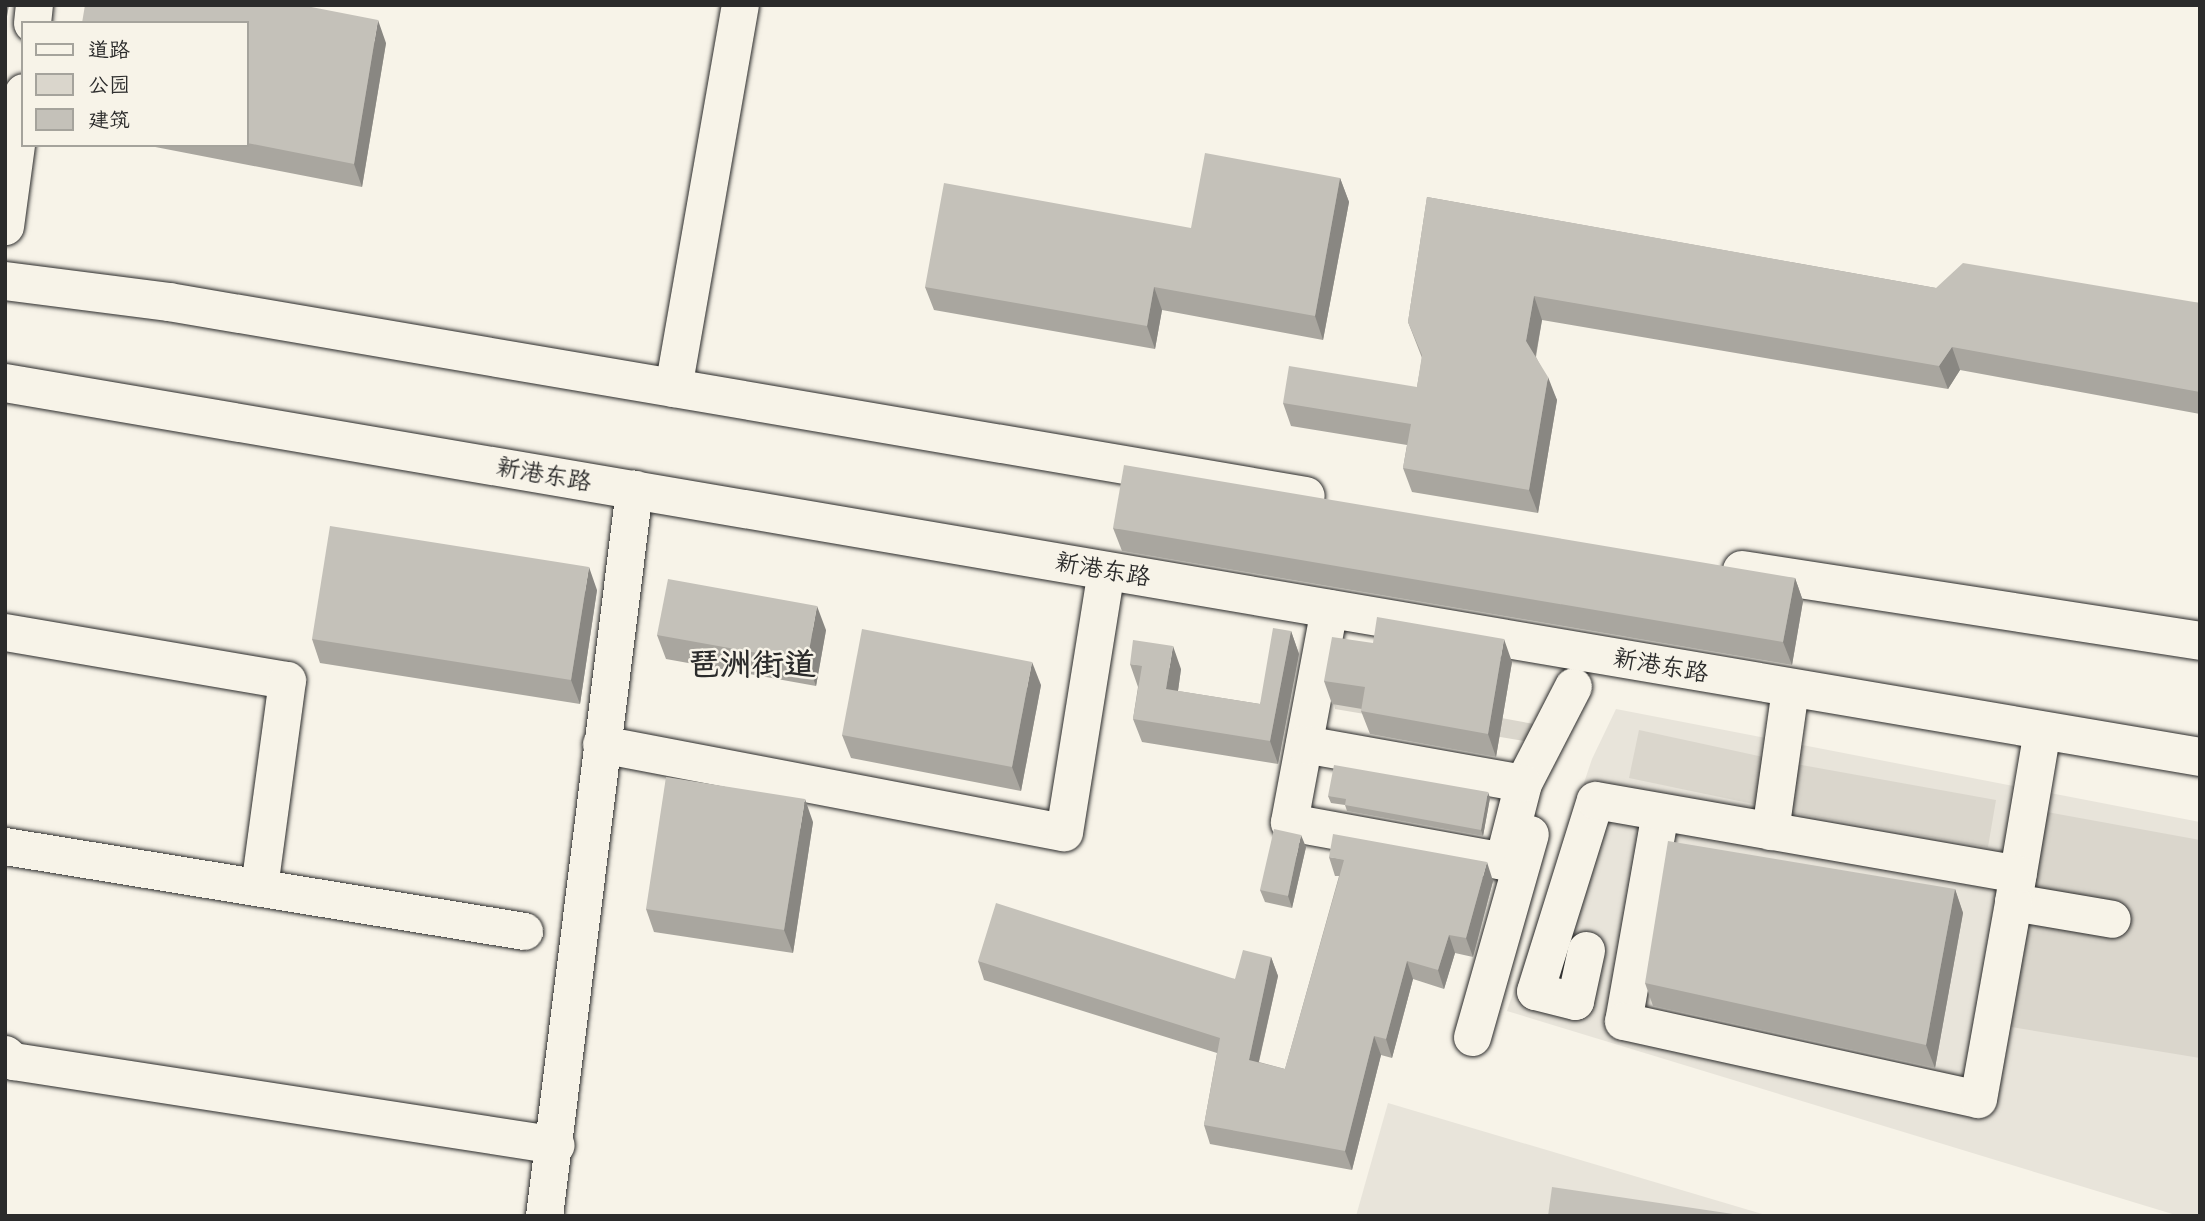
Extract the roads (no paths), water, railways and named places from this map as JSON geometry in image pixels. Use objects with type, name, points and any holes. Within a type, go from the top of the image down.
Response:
[{"type":"main road","points":[[5,281],[146,298],[1345,502]]},
{"type":"main road","name":"新港东路","points":[[5,383],[1329,608],[1577,669],[1790,688],[2200,757]]},
{"type":"main road","points":[[1709,565],[2200,641]]},
{"type":"street","points":[[673,388],[740,5]]},
{"type":"street","points":[[5,226],[21,105]]},
{"type":"street","points":[[544,1216],[556,1145],[601,744],[634,489]]},
{"type":"street","points":[[601,744],[1064,832],[1106,570]]},
{"type":"street","points":[[1329,608],[1289,822],[1503,861],[1523,783],[1577,669]]},
{"type":"street","points":[[5,632],[287,680],[259,887]]},
{"type":"street","points":[[1472,1037],[1577,669]]},
{"type":"street","points":[[1770,831],[1790,688]]},
{"type":"street","points":[[1660,812],[1623,1021],[1978,1099],[2042,730]]},
{"type":"street","points":[[1304,744],[1523,783]]},
{"type":"street","points":[[1586,950],[1574,1002],[1535,991],[1595,800],[1770,831],[2015,888],[2112,919]]},
{"type":"street","points":[[5,846],[524,930]]},
{"type":"street","points":[[8,1058],[556,1145]]},
{"type":"district","name":"琶洲街道","points":[[752,664]]}]
